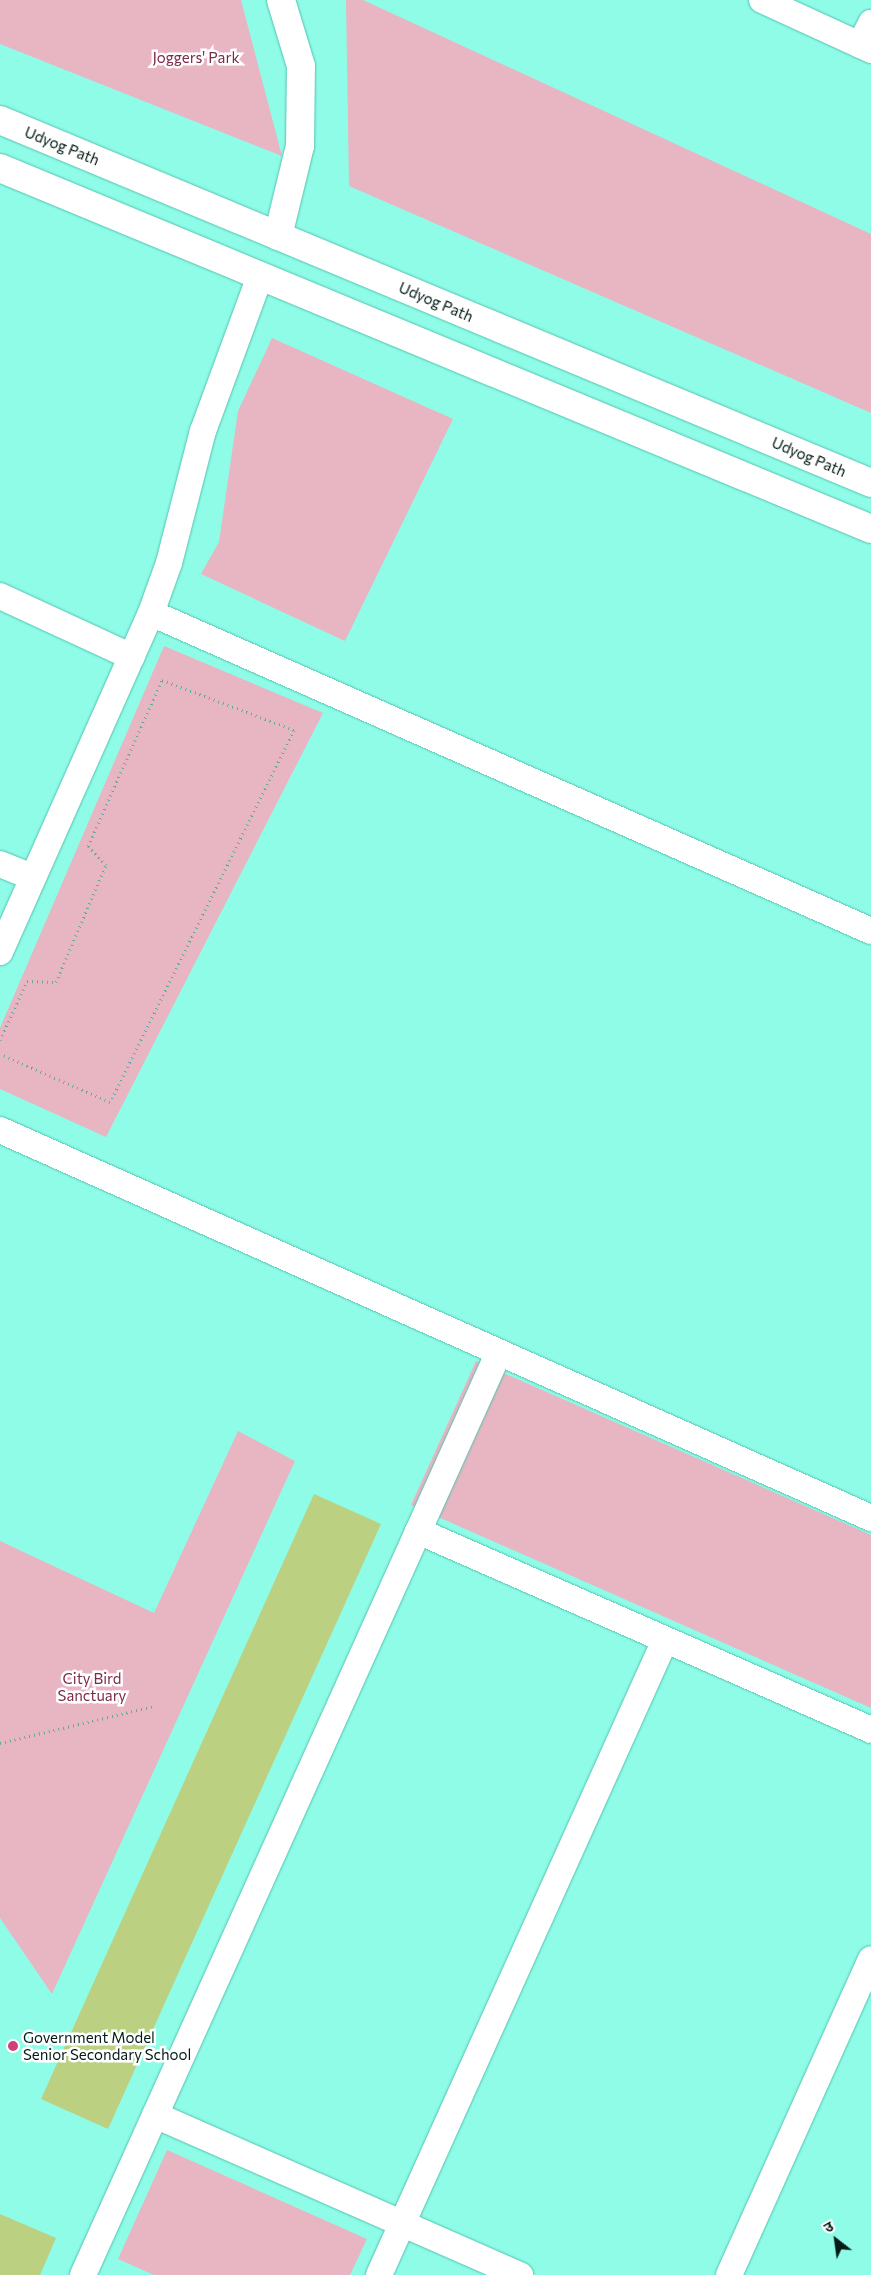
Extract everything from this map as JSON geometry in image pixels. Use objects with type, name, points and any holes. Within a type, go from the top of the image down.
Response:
[{"type":"main road","points":[[278,236],[300,146],[300,66],[281,0]]},
{"type":"main road","name":"Udyog Path","points":[[0,120],[871,483]]},
{"type":"main road","points":[[0,168],[871,529]]},
{"type":"street","points":[[762,0],[867,39]]},
{"type":"street","points":[[0,952],[151,613],[169,563],[203,431],[260,276]]},
{"type":"street","points":[[0,596],[132,657]]},
{"type":"street","points":[[151,613],[871,931]]},
{"type":"street","points":[[0,864],[33,877]]},
{"type":"street","points":[[0,1130],[498,1354],[871,1518]]},
{"type":"street","points":[[83,2275],[498,1354]]},
{"type":"street","points":[[418,1531],[871,1730]]},
{"type":"street","points":[[379,2275],[665,1640]]},
{"type":"street","points":[[729,2275],[871,1960]]},
{"type":"street","points":[[156,2115],[520,2275]]},
{"type":"path","points":[[0,1040],[27,980],[56,982],[106,865],[88,846],[162,680],[294,730],[110,1102],[0,1054]]},
{"type":"path","points":[[0,1743],[154,1706]]},
{"type":"green space","name":"Joggers' Park","points":[[0,0],[241,0],[282,156],[0,44]]},
{"type":"green space","points":[[346,0],[363,0],[871,234],[871,413],[349,186]]},
{"type":"green space","points":[[272,338],[453,419],[345,641],[201,574],[219,542],[238,411]]},
{"type":"green space","points":[[164,646],[323,713],[106,1137],[0,1089],[0,1028]]},
{"type":"green space","points":[[476,1361],[871,1535],[871,1708],[411,1505]]},
{"type":"green space","name":"City Bird Sanctuary","points":[[238,1431],[295,1461],[52,1994],[0,1918],[0,1541],[154,1613]]},
{"type":"green space","points":[[167,2150],[367,2239],[350,2275],[154,2275],[118,2259]]},
{"type":"building","points":[[314,1494],[381,1524],[108,2129],[41,2099]]},
{"type":"building","points":[[0,2214],[56,2238],[40,2275],[0,2275]]},
{"type":"place","name":"Government Model Senior Secondary School","points":[[13,2046]]}]
